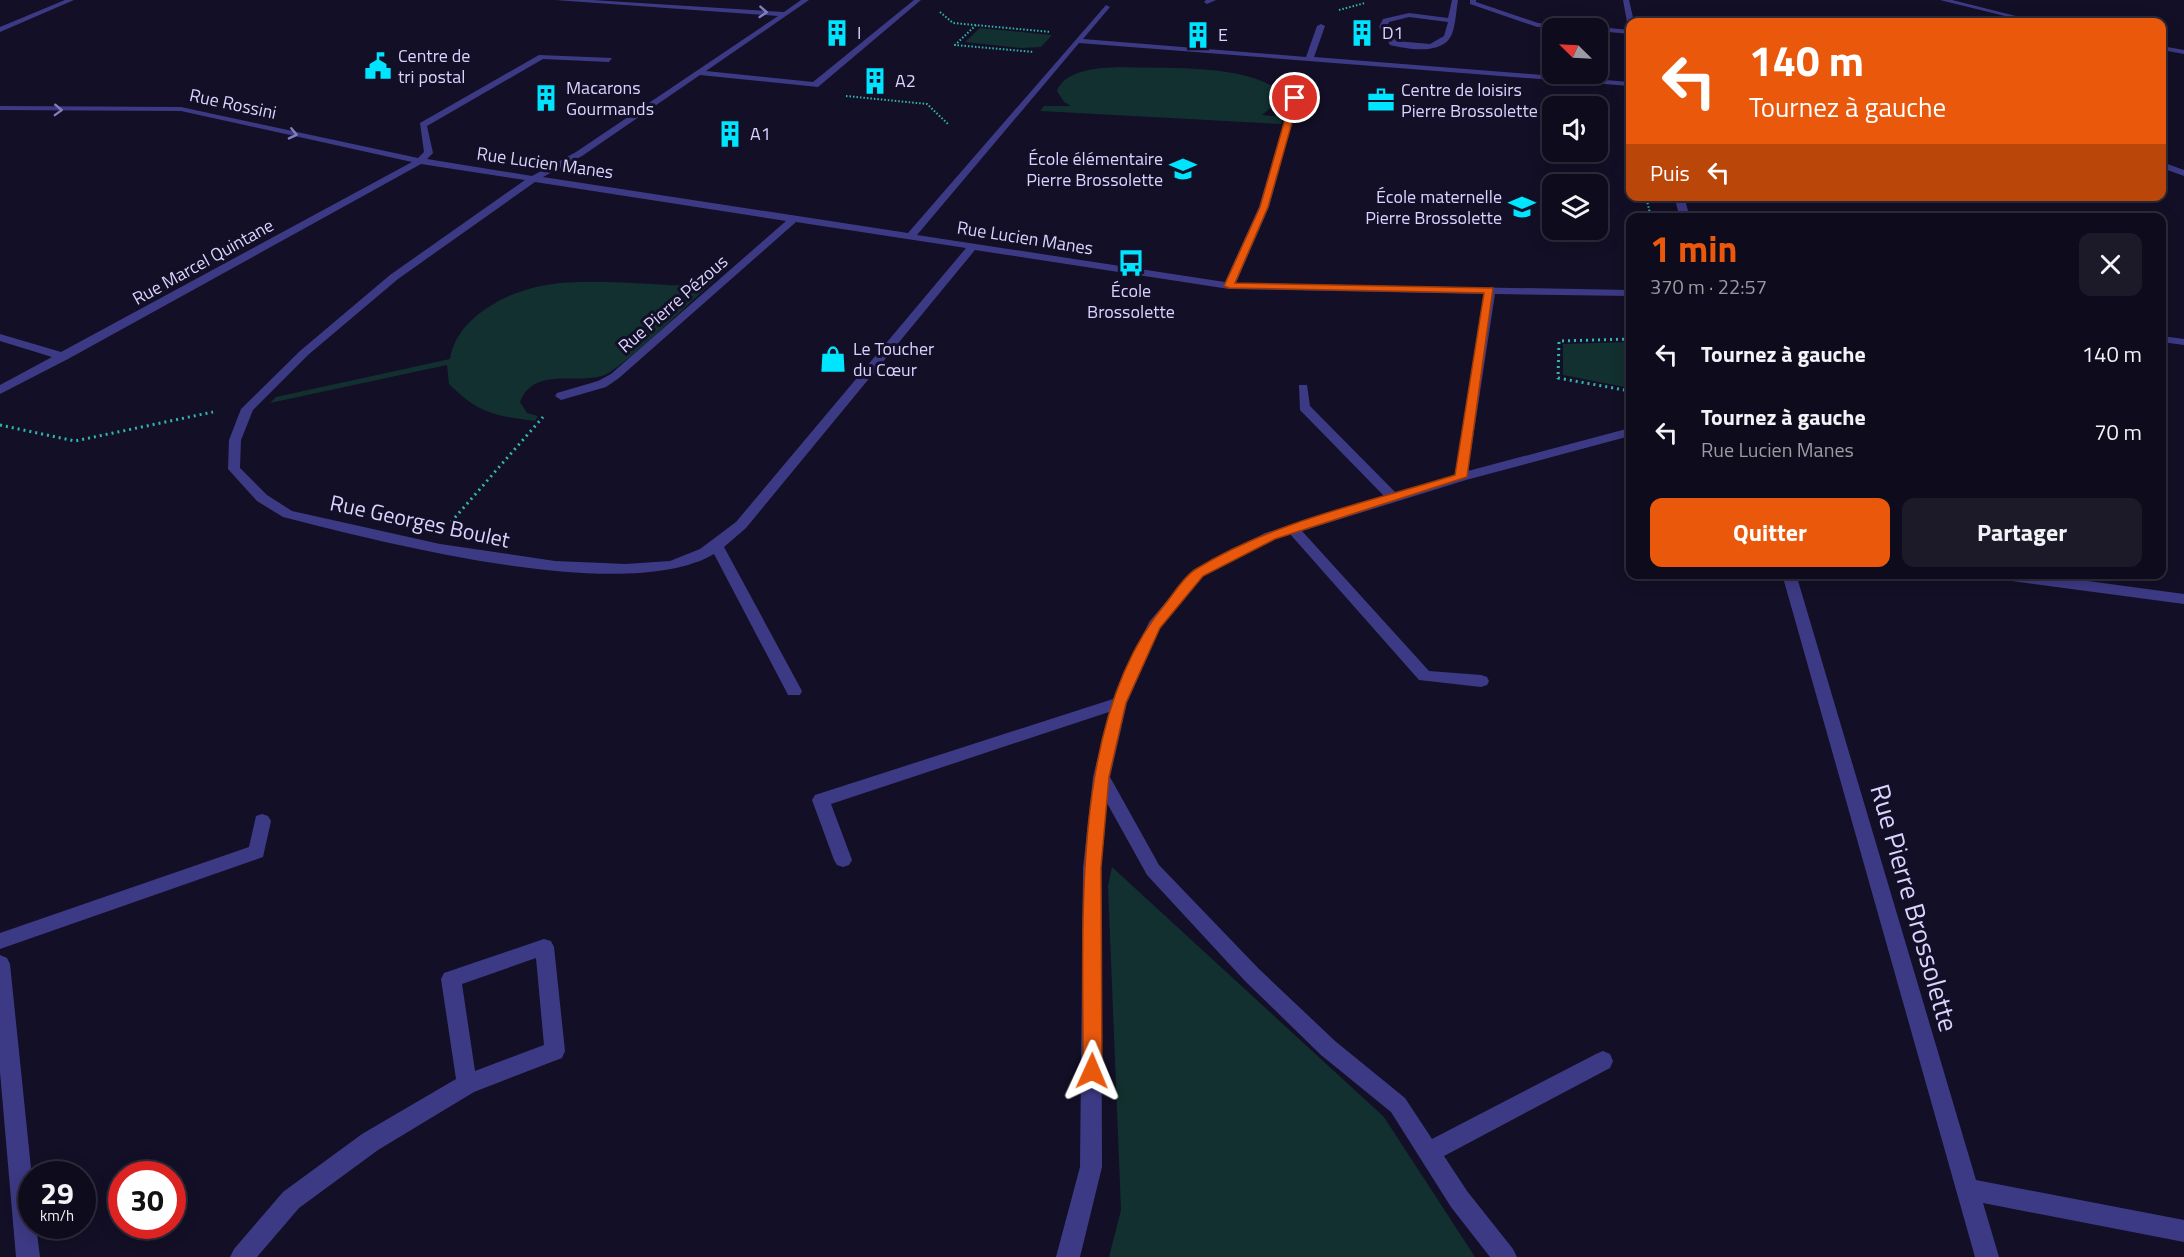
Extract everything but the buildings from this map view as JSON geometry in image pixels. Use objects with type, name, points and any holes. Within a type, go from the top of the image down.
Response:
[{"type":"street","points":[[0,30],[71,0]]},
{"type":"street","points":[[558,0],[787,14]]},
{"type":"street","name":"Rue Georges Boulet","points":[[806,0],[579,154],[532,179],[394,278],[304,353],[247,409],[235,440],[234,469],[262,498],[288,514],[429,547],[484,558],[562,567],[628,570],[679,564],[717,547],[741,525],[973,246]]},
{"type":"street","points":[[700,73],[815,85],[918,0]]},
{"type":"street","points":[[1450,20],[1409,15],[1386,21],[1383,27],[1393,43],[1423,46],[1442,43],[1448,36],[1456,0],[1473,2],[1542,25]]},
{"type":"street","points":[[1626,0],[1630,18]]},
{"type":"street","points":[[1944,0],[2019,18]]},
{"type":"street","points":[[910,237],[1106,7]]},
{"type":"street","points":[[1309,59],[1322,26]]},
{"type":"street","points":[[1608,30],[1626,32]]},
{"type":"street","points":[[1079,38],[1626,84]]},
{"type":"street","points":[[2166,49],[2184,52]]},
{"type":"street","points":[[420,161],[429,153],[423,125],[542,57],[609,60]]},
{"type":"street","points":[[1229,286],[1264,207],[1295,98],[1316,100]]},
{"type":"street","name":"Rue Rossini","points":[[0,108],[182,109],[420,161]]},
{"type":"street","name":"Rue Lucien Manes","points":[[420,161],[1229,286],[1626,293]]},
{"type":"street","name":"Rue Marcel Quintane","points":[[0,390],[420,161]]},
{"type":"street","points":[[2166,166],[2184,173]]},
{"type":"street","name":"Rue Pierre Pézous","points":[[561,396],[602,384],[615,376],[795,218]]},
{"type":"street","points":[[1461,477],[1490,290]]},
{"type":"street","points":[[0,336],[64,357]]},
{"type":"street","points":[[2166,340],[2184,342]]},
{"type":"street","points":[[1304,388],[1304,407],[1392,497]]},
{"type":"street","points":[[1068,1257],[1091,1167],[1092,868],[1101,777],[1119,703],[1154,626],[1198,573],[1270,536],[1461,477],[1626,433]]},
{"type":"street","points":[[1293,529],[1425,675],[1481,681]]},
{"type":"street","points":[[717,547],[794,691]]},
{"type":"street","name":"Rue Pierre Brossolette","points":[[1790,579],[1987,1257]]},
{"type":"street","points":[[2034,579],[2184,599]]},
{"type":"street","points":[[843,860],[821,800],[1119,703]]},
{"type":"street","points":[[1101,777],[1153,870],[1260,983],[1328,1048],[1398,1106],[1459,1199],[1505,1257]]},
{"type":"street","points":[[0,941],[257,852],[262,821]]},
{"type":"street","points":[[242,1257],[291,1200],[370,1142],[467,1084],[555,1051],[544,947],[451,979],[467,1084]]},
{"type":"street","points":[[0,964],[7,1112],[28,1257]]},
{"type":"street","points":[[1428,1152],[1603,1061]]},
{"type":"street","points":[[1967,1189],[2184,1232]]},
{"type":"path","points":[[1337,10],[1365,3]]},
{"type":"path","points":[[933,7],[953,23],[1079,38]]},
{"type":"path","points":[[976,25],[955,45],[1065,55]]},
{"type":"path","points":[[815,85],[834,95],[927,104],[948,124]]},
{"type":"path","points":[[1626,339],[1559,341],[1558,378],[1626,390]]},
{"type":"path","points":[[429,547],[561,396]]},
{"type":"path","points":[[0,425],[75,441],[254,403]]},
{"type":"green space","points":[[980,28],[1052,35],[1041,47],[1021,48],[965,42]]},
{"type":"green space","points":[[1119,67],[1181,68],[1228,72],[1267,83],[1281,93],[1281,100],[1262,115],[1283,117],[1281,124],[1040,111],[1044,106],[1071,106],[1064,102],[1057,91],[1067,78],[1084,71]]},
{"type":"green space","points":[[707,279],[715,280],[641,348],[612,371],[592,378],[545,381],[535,384],[526,391],[520,402],[527,413],[538,416],[535,421],[498,415],[478,407],[449,384],[447,365],[270,403],[276,397],[450,359],[458,336],[474,318],[506,297],[526,290],[567,282],[680,285],[694,284]]},
{"type":"green space","points":[[1626,342],[1626,387],[1563,375],[1563,344]]},
{"type":"green space","points":[[1112,867],[1384,1117],[1475,1257],[1109,1257],[1121,1210],[1108,886]]},
{"type":"place","name":"I","points":[[837,33]]},
{"type":"place","name":"D1","points":[[1362,33]]},
{"type":"place","name":"E","points":[[1198,35]]},
{"type":"place","name":"Centre de tri postal","points":[[378,66]]},
{"type":"place","name":"A2","points":[[875,81]]},
{"type":"place","name":"Macarons Gourmands","points":[[546,98]]},
{"type":"place","name":"Centre de loisirs Pierre Brossolette","points":[[1381,100]]},
{"type":"place","name":"A1","points":[[730,134]]},
{"type":"place","name":"École élémentaire Pierre Brossolette","points":[[1183,169]]},
{"type":"place","name":"École maternelle Pierre Brossolette","points":[[1522,207]]},
{"type":"place","name":"École Brossolette","points":[[1131,263]]},
{"type":"place","name":"Le Toucher du Cœur","points":[[833,359]]},
{"type":"route","points":[[1092,1071],[1094,1000],[1092,868],[1101,777],[1119,703],[1154,626],[1198,573],[1270,536],[1461,477],[1490,290],[1229,286],[1264,207],[1295,98]]}]
